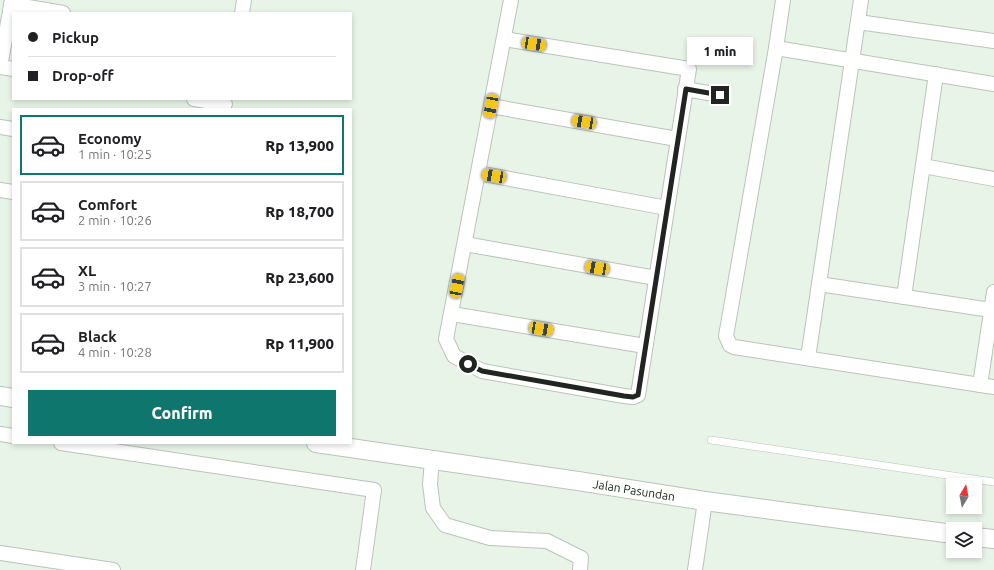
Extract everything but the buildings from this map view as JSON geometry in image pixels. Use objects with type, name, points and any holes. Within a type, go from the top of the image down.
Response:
[{"type":"street","points":[[242,12],[244,0]]},
{"type":"street","points":[[504,39],[689,69],[638,395],[633,397],[482,371],[454,356],[446,339],[511,0]]},
{"type":"street","points":[[783,0],[726,336],[730,345],[734,347],[987,386],[991,310],[994,292]]},
{"type":"street","points":[[808,358],[861,0]]},
{"type":"street","points":[[12,69],[0,67],[12,2],[58,12]]},
{"type":"street","points":[[858,22],[994,41]]},
{"type":"street","points":[[776,48],[994,84]]},
{"type":"street","points":[[904,297],[936,74]]},
{"type":"street","points":[[686,89],[720,95]]},
{"type":"street","points":[[200,100],[225,104]]},
{"type":"street","points":[[491,106],[678,139]]},
{"type":"street","points":[[0,127],[12,129]]},
{"type":"street","points":[[923,166],[994,179]]},
{"type":"street","points":[[478,173],[667,208]]},
{"type":"street","points":[[0,190],[12,192]]},
{"type":"street","points":[[465,244],[656,278]]},
{"type":"street","points":[[819,284],[991,310]]},
{"type":"street","points":[[452,314],[645,346]]},
{"type":"street","points":[[0,396],[12,398]]},
{"type":"street","points":[[0,434],[12,436]]},
{"type":"street","points":[[68,444],[374,490],[363,570]]},
{"type":"street","name":"Jalan Pasundan","points":[[323,444],[705,501],[946,533]]},
{"type":"street","points":[[432,460],[430,484],[432,508],[445,525],[490,538],[547,541],[581,558],[580,570]]},
{"type":"street","points":[[695,570],[705,501]]},
{"type":"street","points":[[982,538],[994,539]]},
{"type":"street","points":[[0,553],[71,567],[113,570]]},
{"type":"lane","points":[[711,440],[994,482]]},
{"type":"route","points":[[468,364],[482,371],[624,396],[633,397],[638,395],[686,89],[720,95]]}]
